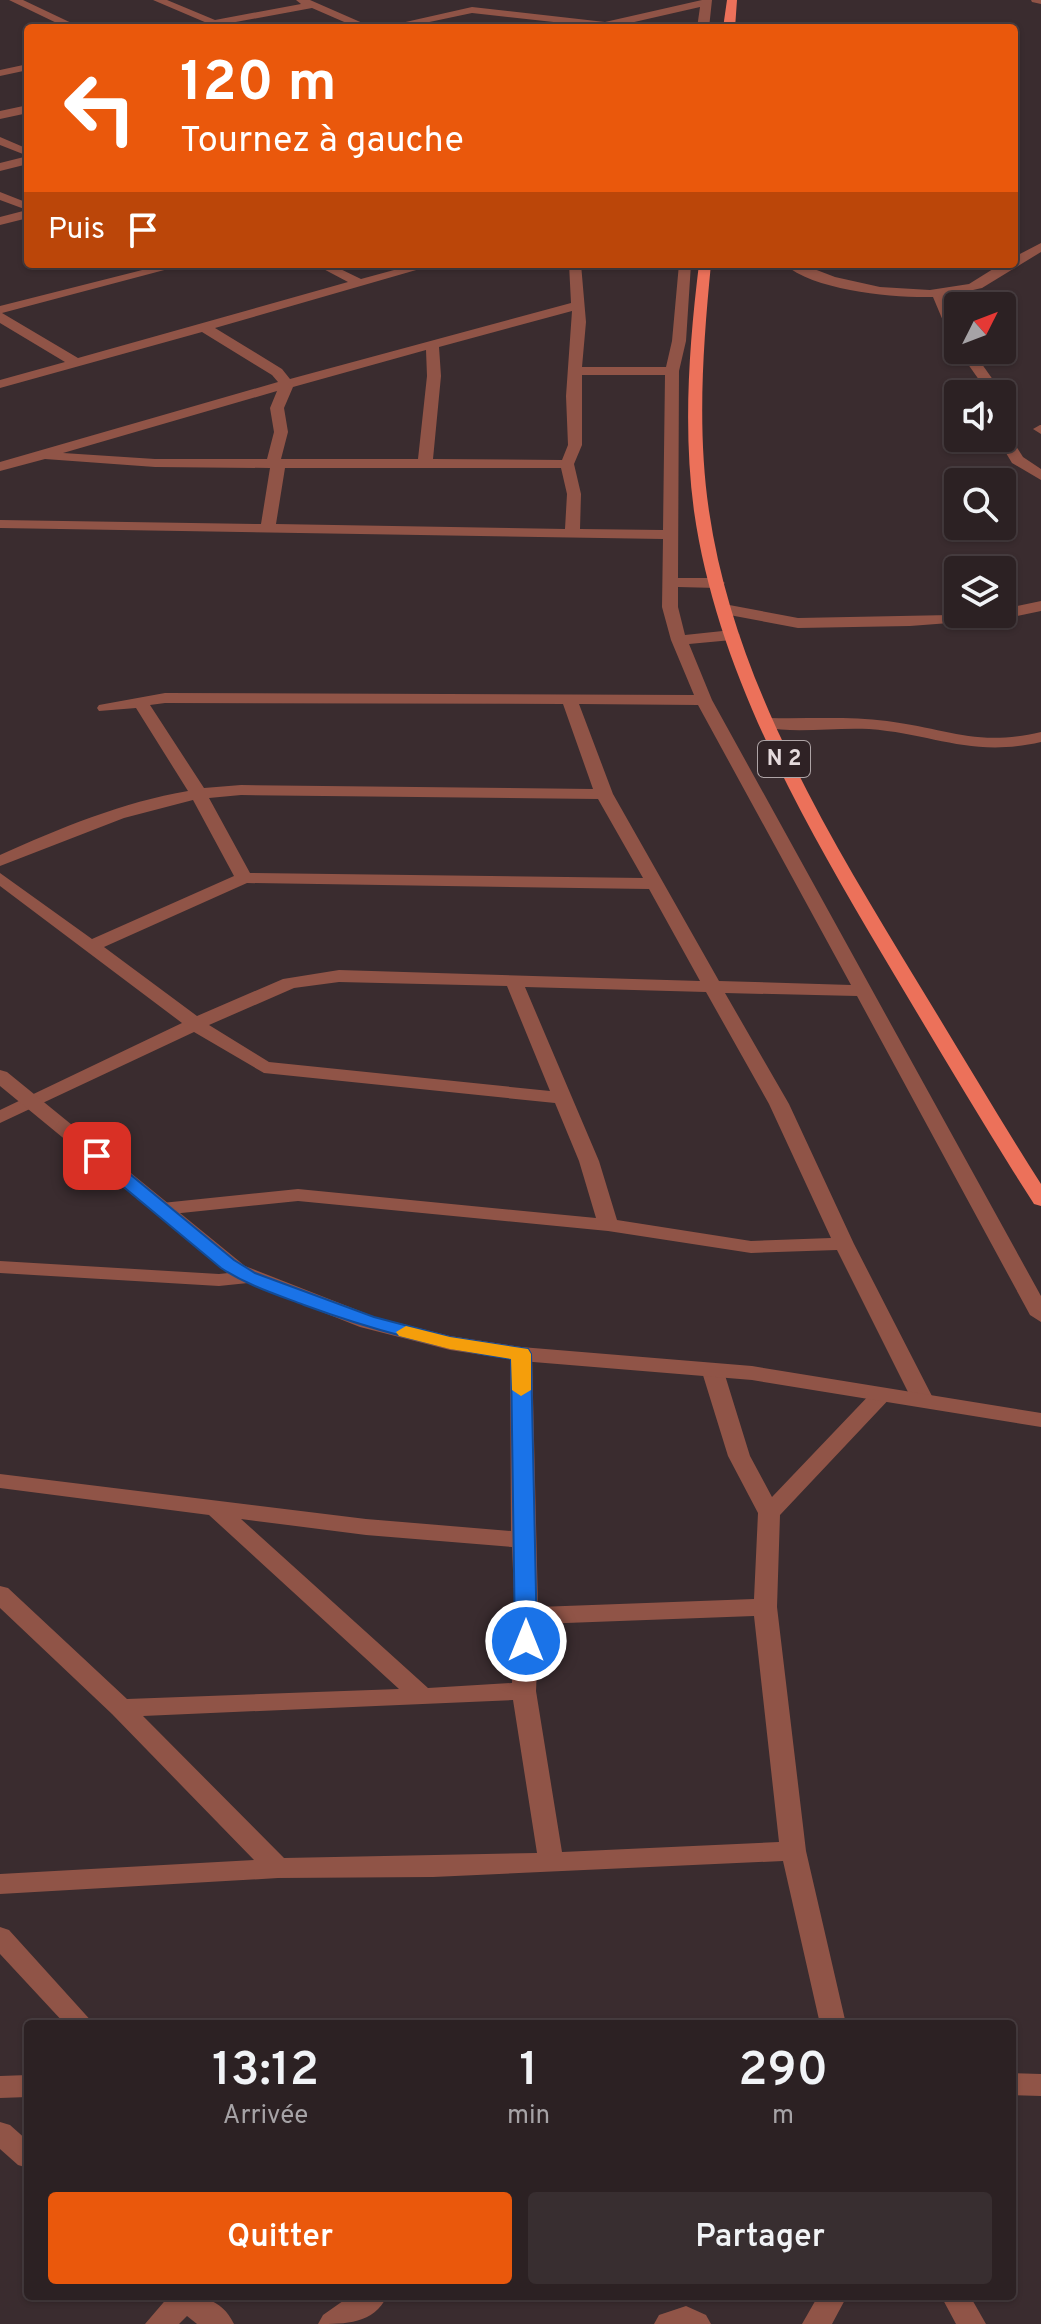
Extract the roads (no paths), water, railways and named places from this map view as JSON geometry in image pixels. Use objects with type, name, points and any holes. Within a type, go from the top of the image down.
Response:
[{"type":"main road","points":[[729,24],[732,0]]},
{"type":"main road","name":"N 2","points":[[705,268],[697,341],[696,449],[701,504],[717,583],[741,664],[815,823],[1041,1200]]},
{"type":"street","points":[[158,0],[211,24]]},
{"type":"street","points":[[447,0],[472,10],[577,24]]},
{"type":"street","points":[[0,6],[20,1],[68,24]]},
{"type":"street","points":[[223,24],[307,2],[359,24]]},
{"type":"street","points":[[613,24],[706,2],[703,24]]},
{"type":"street","points":[[404,24],[472,10]]},
{"type":"street","points":[[0,62],[22,68]]},
{"type":"street","points":[[0,73],[22,68]]},
{"type":"street","points":[[0,115],[24,110]]},
{"type":"street","points":[[0,141],[24,151]]},
{"type":"street","points":[[0,167],[24,161]]},
{"type":"street","points":[[0,196],[24,205]]},
{"type":"street","points":[[0,221],[24,215]]},
{"type":"street","points":[[1018,260],[1041,247]]},
{"type":"street","points":[[0,310],[165,268]]},
{"type":"street","points":[[328,268],[360,283]]},
{"type":"street","points":[[0,384],[416,268]]},
{"type":"street","points":[[572,531],[574,494],[567,464],[575,445],[575,371],[579,322],[575,268]]},
{"type":"street","points":[[685,268],[679,341],[672,371],[669,535],[670,607],[679,640],[704,700],[1041,1315]]},
{"type":"street","points":[[798,268],[847,286],[938,293],[976,286],[1004,268]]},
{"type":"street","points":[[938,293],[944,307]]},
{"type":"street","points":[[0,467],[577,305]]},
{"type":"street","points":[[0,317],[75,362]]},
{"type":"street","points":[[204,327],[277,372],[287,384]]},
{"type":"street","points":[[425,462],[434,376],[432,345]]},
{"type":"street","points":[[575,371],[672,371]]},
{"type":"street","points":[[268,529],[281,432],[277,408],[287,384]]},
{"type":"street","points":[[1012,452],[1017,460],[1041,476]]},
{"type":"street","points":[[39,456],[155,463],[567,464]]},
{"type":"street","points":[[0,524],[572,531],[669,535]]},
{"type":"street","points":[[670,582],[717,583]]},
{"type":"street","points":[[1016,611],[1041,606]]},
{"type":"street","points":[[724,609],[798,623],[944,618]]},
{"type":"street","points":[[679,640],[732,635]]},
{"type":"street","points":[[105,708],[181,698],[704,700]]},
{"type":"street","points":[[569,698],[582,741],[604,794],[779,1104],[844,1244],[922,1398]]},
{"type":"street","points":[[140,702],[198,793],[244,878]]},
{"type":"street","points":[[769,723],[884,726],[989,747],[1041,737]]},
{"type":"street","points":[[0,861],[51,838],[133,809],[198,793],[241,790],[604,794]]},
{"type":"street","points":[[0,878],[195,1024],[264,1067],[563,1098]]},
{"type":"street","points":[[93,945],[244,878],[654,884]]},
{"type":"street","points":[[0,1117],[195,1024],[290,983],[309,978],[339,976],[865,991]]},
{"type":"street","points":[[514,982],[589,1161],[608,1225]]},
{"type":"street","points":[[0,1076],[248,1277],[368,1322],[450,1343],[521,1354],[752,1373],[922,1398],[1041,1420]]},
{"type":"street","points":[[162,1209],[298,1195],[608,1225],[751,1247],[844,1244]]},
{"type":"street","points":[[0,1267],[219,1280],[248,1277]]},
{"type":"street","points":[[521,1354],[527,1616],[524,1691],[551,1861]]},
{"type":"street","points":[[713,1372],[739,1456],[769,1513],[765,1607],[793,1851],[832,2020]]},
{"type":"street","points":[[769,1513],[883,1394]]},
{"type":"street","points":[[0,1481],[366,1527],[523,1540]]},
{"type":"street","points":[[215,1508],[423,1697]]},
{"type":"street","points":[[0,1594],[121,1708],[278,1868]]},
{"type":"street","points":[[527,1616],[765,1607]]},
{"type":"street","points":[[121,1708],[524,1691]]},
{"type":"street","points":[[0,1884],[278,1868],[433,1867],[793,1851]]},
{"type":"street","points":[[0,1937],[77,2020]]},
{"type":"street","points":[[1016,2084],[1041,2085]]},
{"type":"street","points":[[0,2087],[24,2086]]},
{"type":"street","points":[[0,2133],[24,2154]]},
{"type":"street","points":[[160,2324],[183,2300]]},
{"type":"street","points":[[190,2300],[219,2324]]},
{"type":"street","points":[[333,2324],[367,2300]]},
{"type":"street","points":[[957,2300],[971,2324]]},
{"type":"street","points":[[669,2324],[686,2318],[696,2324]]}]
